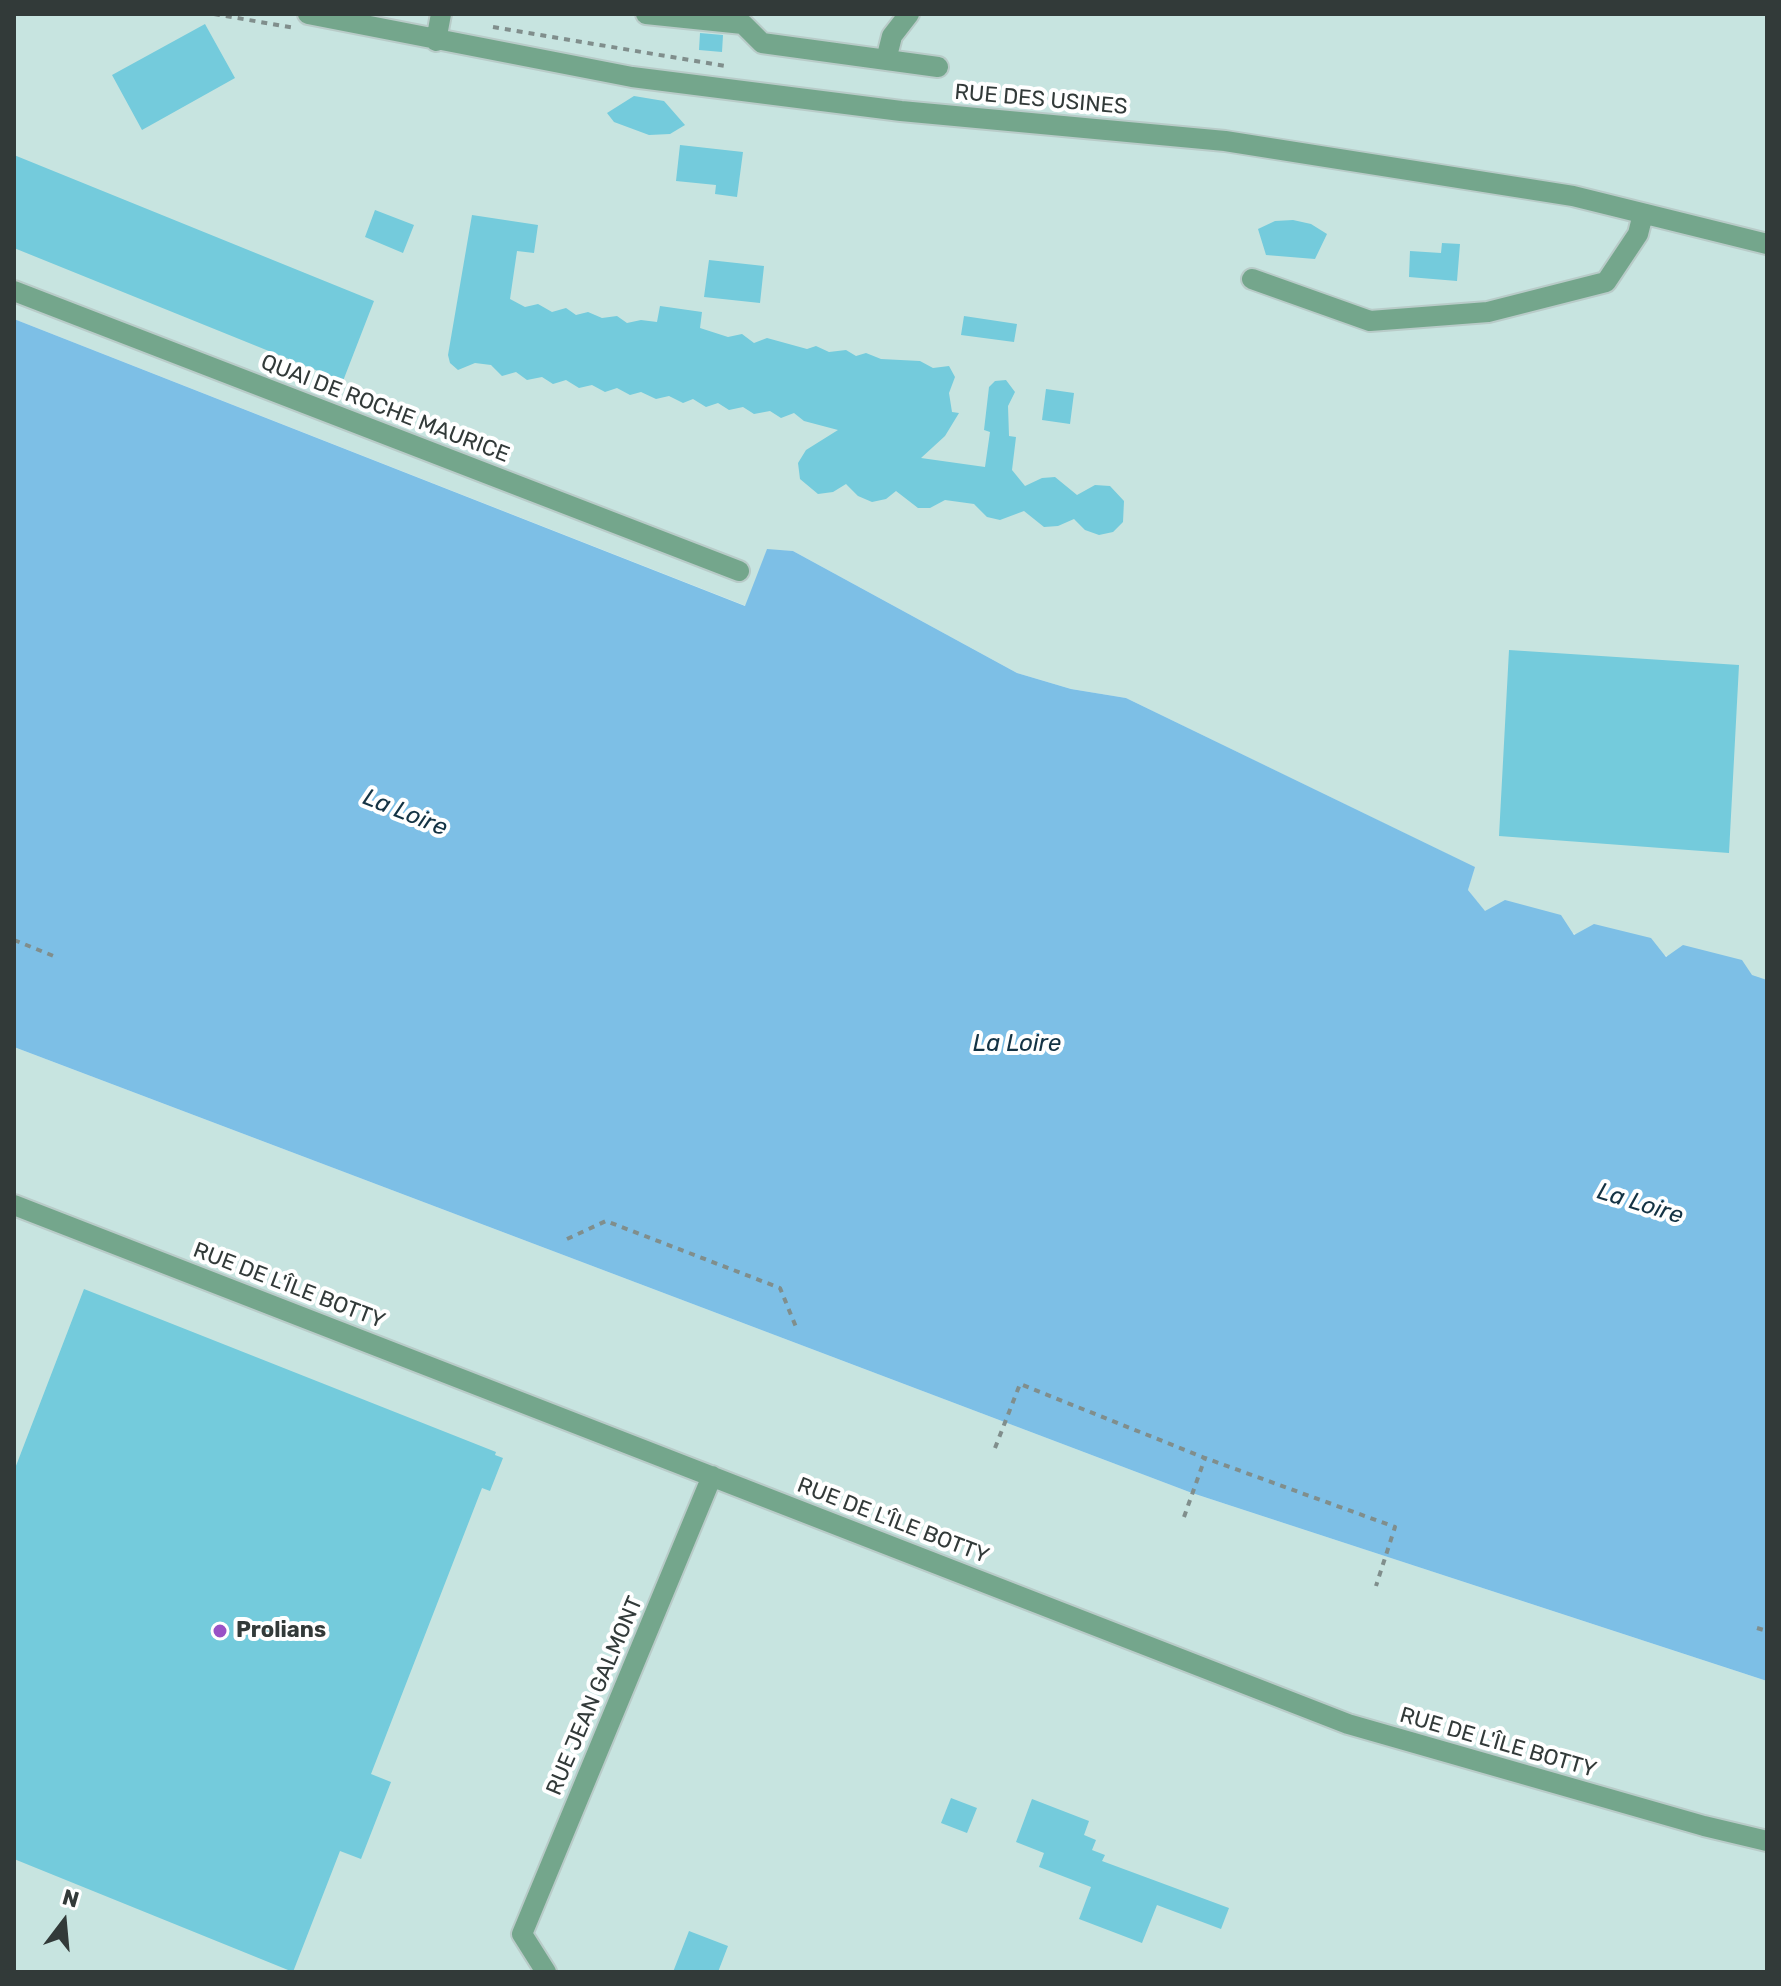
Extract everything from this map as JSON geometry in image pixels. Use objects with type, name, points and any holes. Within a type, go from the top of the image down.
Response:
[{"type":"street","points":[[436,41],[441,14]]},
{"type":"street","points":[[646,14],[743,24],[762,43],[938,67]]},
{"type":"street","points":[[886,60],[892,36],[909,14]]},
{"type":"street","name":"RUE DES USINES","points":[[304,21],[344,19],[436,41],[632,77],[901,111],[1225,141],[1573,196],[1767,244]]},
{"type":"street","points":[[1252,279],[1370,321],[1488,312],[1606,282],[1638,234],[1643,214]]},
{"type":"street","name":"QUAI DE ROCHE MAURICE","points":[[14,291],[739,571]]},
{"type":"street","name":"RUE DE L'ÎLE BOTTY","points":[[14,1205],[1359,1728],[1767,1841]]},
{"type":"street","name":"RUE JEAN GALMONT","points":[[546,1972],[522,1934],[712,1476]]},
{"type":"path","points":[[214,14],[304,21]]},
{"type":"path","points":[[14,940],[56,957]]},
{"type":"path","points":[[567,1239],[606,1221],[780,1288],[796,1327]]},
{"type":"path","points":[[995,1448],[1020,1384],[1205,1458],[1395,1527],[1376,1586]]},
{"type":"path","points":[[1184,1517],[1205,1458]]},
{"type":"path","points":[[1757,1628],[1767,1631]]},
{"type":"shaded area","points":[[14,14],[1767,14],[1767,980],[1485,912],[1468,890],[1474,867],[1126,698],[1071,689],[1017,673],[793,551],[767,550],[746,606],[14,319]]},
{"type":"shaded area","points":[[14,1047],[1192,1493],[1767,1681],[1767,1972],[14,1972]]},
{"type":"water","name":"La Loire","points":[[14,319],[745,606],[767,549],[793,551],[1017,673],[1071,689],[1126,698],[1475,867],[1468,890],[1485,911],[1505,900],[1561,915],[1574,935],[1594,924],[1651,938],[1666,957],[1683,945],[1742,960],[1752,975],[1767,980],[1767,1681],[1192,1493],[14,1047]]},
{"type":"building","points":[[205,24],[235,78],[142,130],[112,75]]},
{"type":"building","points":[[700,33],[723,35],[722,52],[699,50]]},
{"type":"building","points":[[634,96],[664,101],[685,125],[670,134],[649,135],[614,122],[607,113]]},
{"type":"building","points":[[680,145],[743,152],[737,197],[715,194],[716,185],[676,181]]},
{"type":"building","points":[[14,155],[374,301],[343,381],[14,248]]},
{"type":"building","points":[[375,210],[414,225],[403,253],[365,237]]},
{"type":"building","points":[[472,215],[538,225],[534,253],[517,251],[510,299],[525,307],[538,304],[552,312],[566,308],[576,315],[588,312],[602,318],[617,316],[627,323],[641,320],[657,322],[660,306],[702,312],[700,328],[728,337],[742,334],[754,343],[767,338],[807,349],[816,346],[829,352],[846,350],[856,356],[866,353],[881,359],[920,361],[933,368],[949,366],[955,377],[949,393],[952,412],[959,413],[945,436],[921,458],[985,467],[990,432],[984,430],[989,387],[995,381],[1006,380],[1015,392],[1008,406],[1009,436],[1016,437],[1012,470],[1025,486],[1042,478],[1055,477],[1077,495],[1095,485],[1110,486],[1124,501],[1123,522],[1113,532],[1099,535],[1085,530],[1074,519],[1058,526],[1044,527],[1024,511],[1000,520],[987,517],[974,504],[945,500],[930,508],[918,508],[896,491],[886,499],[872,502],[858,496],[846,484],[833,492],[818,494],[800,479],[798,463],[806,450],[838,430],[804,421],[794,413],[781,418],[770,411],[754,414],[743,407],[729,410],[718,403],[706,407],[693,399],[683,403],[669,396],[656,399],[641,392],[630,395],[617,388],[605,392],[592,385],[579,388],[566,380],[553,384],[542,377],[527,380],[516,372],[502,376],[491,365],[475,363],[458,370],[450,363],[448,355]]},
{"type":"building","points":[[1293,220],[1311,224],[1327,234],[1315,259],[1266,255],[1258,229],[1275,221]]},
{"type":"building","points":[[1442,243],[1460,244],[1457,281],[1409,277],[1410,251],[1441,253]]},
{"type":"building","points":[[709,260],[764,266],[760,303],[704,297]]},
{"type":"building","points":[[964,316],[1017,324],[1014,342],[961,335]]},
{"type":"building","points":[[1046,389],[1074,393],[1070,424],[1042,420]]},
{"type":"building","points":[[1509,650],[1739,665],[1729,853],[1499,836]]},
{"type":"building","name":"Prolians","points":[[84,1289],[496,1452],[495,1455],[503,1458],[490,1491],[482,1488],[371,1774],[391,1782],[361,1859],[340,1851],[293,1972],[14,1859],[14,1471]]},
{"type":"building","points":[[951,1798],[977,1808],[967,1833],[941,1823]]},
{"type":"building","points":[[1032,1799],[1089,1821],[1084,1835],[1096,1840],[1092,1850],[1105,1855],[1102,1861],[1229,1908],[1221,1929],[1157,1905],[1142,1943],[1079,1919],[1091,1887],[1039,1867],[1044,1853],[1016,1842]]},
{"type":"building","points":[[689,1931],[728,1946],[718,1972],[673,1972]]},
{"type":"place","name":"Prolians","points":[[220,1631]]}]
